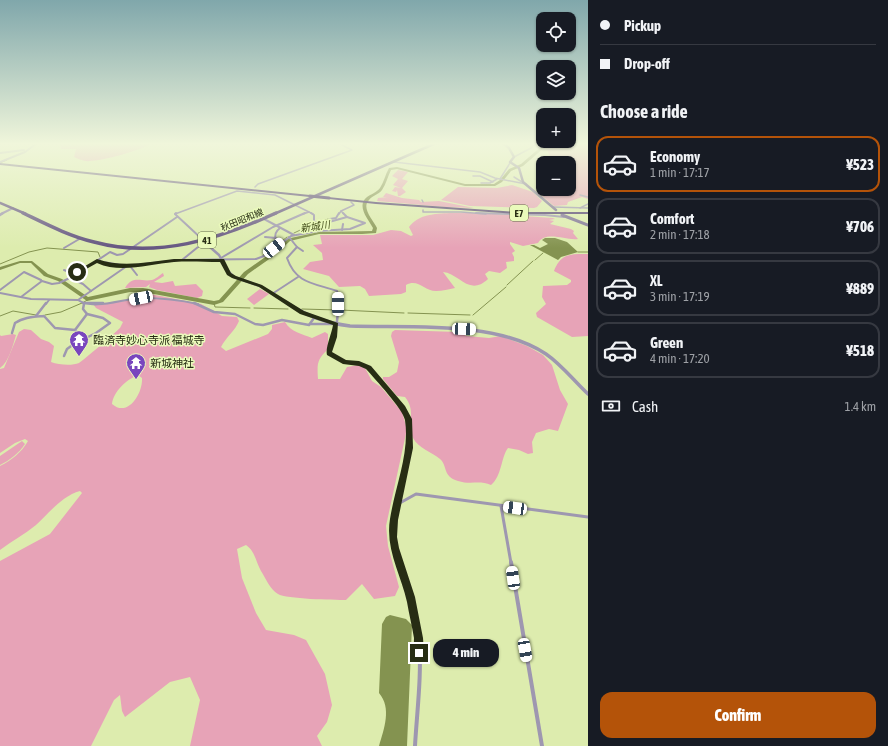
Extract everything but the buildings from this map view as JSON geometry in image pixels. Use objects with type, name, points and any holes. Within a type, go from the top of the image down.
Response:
[{"type":"highway","name":"E7","points":[[137,178],[357,202],[531,213],[588,212]]},
{"type":"main road","name":"秋田昭和線","points":[[0,203],[82,238],[95,242],[133,247],[165,246],[203,241],[225,235],[358,178]]},
{"type":"main road","points":[[522,178],[523,182],[555,209]]},
{"type":"main road","points":[[562,214],[588,226]]},
{"type":"street","points":[[255,187],[258,184],[275,178]]},
{"type":"street","points":[[484,178],[493,182]]},
{"type":"street","points":[[496,178],[526,184]]},
{"type":"street","points":[[515,178],[526,184]]},
{"type":"street","points":[[481,183],[493,182],[499,179]]},
{"type":"street","points":[[318,231],[314,222],[314,216],[309,212],[294,206],[275,195],[253,192],[237,191],[174,214],[222,259],[229,274],[260,286],[293,308],[314,318],[336,324]]},
{"type":"street","points":[[580,195],[588,198]]},
{"type":"street","points":[[314,222],[336,218],[341,211],[354,205],[351,202]]},
{"type":"street","points":[[580,208],[588,204]]},
{"type":"street","points":[[0,215],[13,208]]},
{"type":"street","points":[[555,209],[588,208]]},
{"type":"street","points":[[423,210],[423,212],[428,213],[461,212],[499,216],[545,215],[570,217]]},
{"type":"street","points":[[97,261],[129,266],[181,260],[259,259],[281,242],[294,235],[318,231],[353,229],[365,223],[347,217],[341,211]]},
{"type":"street","points":[[222,259],[276,226],[309,212]]},
{"type":"street","points":[[0,291],[24,272],[42,281],[58,283],[64,281],[110,252],[119,255],[177,217]]},
{"type":"street","points":[[324,221],[328,222],[347,217]]},
{"type":"street","points":[[264,218],[294,235]]},
{"type":"street","points":[[342,230],[343,224]]},
{"type":"street","points":[[276,238],[277,230],[280,228]]},
{"type":"street","points":[[265,237],[276,238],[281,242]]},
{"type":"street","points":[[64,248],[82,238]]},
{"type":"street","points":[[289,238],[293,241],[297,248],[303,251]]},
{"type":"street","points":[[181,260],[198,247],[210,247]]},
{"type":"street","points":[[297,248],[287,258],[291,269],[298,277],[306,282],[337,291],[338,313],[334,337],[329,353],[345,362],[359,364],[368,368],[402,408],[408,419],[409,448],[394,520],[393,537],[410,597],[418,638],[419,667],[414,746]]},
{"type":"street","points":[[76,263],[87,267]]},
{"type":"street","points":[[129,266],[137,274]]},
{"type":"street","points":[[79,300],[129,266]]},
{"type":"street","points":[[64,270],[74,274]]},
{"type":"street","points":[[272,294],[298,277]]},
{"type":"street","points":[[70,278],[83,284],[91,291]]},
{"type":"street","points":[[21,297],[42,281]]},
{"type":"street","points":[[320,286],[324,282]]},
{"type":"street","points":[[0,291],[21,297],[50,300],[79,300],[84,304],[108,303],[141,298],[170,299],[198,304],[214,312],[235,314],[255,324],[263,325],[282,320],[309,326],[310,324],[336,324],[477,330],[504,335],[522,342],[545,354],[561,366],[588,394]]},
{"type":"street","points":[[35,316],[50,300]]},
{"type":"street","points":[[64,356],[68,349],[78,341],[87,338],[110,323],[103,318],[87,314],[83,309],[84,304]]},
{"type":"street","points":[[75,330],[87,314]]},
{"type":"street","points":[[12,333],[15,322],[24,317],[44,316],[55,328],[75,330],[78,332],[78,341]]},
{"type":"street","points":[[310,324],[314,318]]},
{"type":"street","points":[[397,505],[416,494],[588,517]]},
{"type":"street","points":[[501,506],[542,746]]},
{"type":"shaded area","points":[[396,178],[403,178],[402,179],[408,181],[402,188],[406,192],[400,196],[398,196],[397,190],[396,192],[392,191],[395,187],[401,188],[393,185],[398,179]]},
{"type":"shaded area","points":[[576,178],[588,178],[588,199],[582,197],[568,202],[567,205],[554,206],[542,196],[576,196]]},
{"type":"shaded area","points":[[512,185],[533,192],[542,201],[537,207],[534,208],[470,206],[441,200],[458,187],[497,188]]},
{"type":"shaded area","points":[[386,193],[402,198],[419,200],[421,202],[439,201],[474,208],[377,201],[378,198],[388,197],[383,197]]},
{"type":"shaded area","points":[[450,213],[480,213],[553,218],[555,219],[549,220],[554,221],[550,224],[571,229],[574,231],[573,233],[578,239],[546,237],[538,243],[523,246],[510,242],[515,251],[512,253],[514,261],[506,262],[507,268],[500,273],[489,271],[485,274],[488,279],[475,286],[464,283],[449,273],[443,272],[455,288],[441,291],[428,289],[418,284],[410,283],[406,285],[406,292],[401,294],[369,296],[365,289],[360,286],[339,287],[329,276],[303,269],[310,262],[323,260],[322,253],[313,245],[322,244],[320,235],[373,235],[391,230],[401,231],[411,236],[413,235],[409,227],[417,219]]},
{"type":"shaded area","points":[[545,238],[555,238],[567,242],[578,252],[561,257],[558,260],[530,245],[540,248],[548,244],[542,240]]},
{"type":"shaded area","points":[[588,254],[588,336],[572,337],[537,317],[536,313],[546,304],[542,297],[543,286],[567,285],[571,282],[571,280],[554,271],[560,261],[567,256]]},
{"type":"shaded area","points":[[163,273],[164,276],[154,282],[162,283],[173,281],[175,286],[196,284],[203,291],[202,296],[197,298],[157,290],[149,287],[150,284],[146,287],[125,288],[134,280],[152,280]]},
{"type":"shaded area","points":[[260,289],[269,294],[254,305],[247,299]]},
{"type":"shaded area","points":[[150,294],[201,304],[222,316],[237,317],[239,321],[237,325],[221,347],[226,351],[268,334],[272,329],[272,325],[285,322],[290,328],[312,338],[325,332],[328,334],[328,349],[318,362],[318,379],[340,379],[347,367],[359,365],[365,368],[372,381],[381,387],[402,412],[407,429],[386,526],[388,546],[399,587],[395,596],[374,599],[362,584],[346,600],[310,599],[283,596],[275,592],[270,587],[249,547],[246,545],[237,549],[242,578],[256,613],[266,630],[294,635],[306,640],[325,674],[332,705],[327,722],[317,736],[322,746],[190,746],[200,700],[190,677],[170,682],[125,717],[122,711],[120,695],[114,700],[91,746],[0,746],[0,561],[50,534],[82,493],[80,491],[67,497],[56,505],[36,525],[0,550],[0,466],[16,456],[28,441],[25,439],[15,443],[0,453],[0,369],[4,368],[19,332],[24,329],[31,330],[41,339],[54,346],[51,362],[65,365],[79,363],[120,328],[123,322],[96,308],[93,304],[136,300]],"holes":[[[138,375],[142,378],[142,384],[137,397],[129,406],[118,408],[112,404],[115,395],[125,383]]]},
{"type":"shaded area","points":[[395,330],[458,332],[467,336],[489,338],[501,336],[527,346],[543,355],[552,365],[560,390],[568,404],[558,431],[549,429],[536,433],[532,442],[533,453],[528,454],[519,450],[508,448],[497,477],[491,485],[483,483],[467,483],[453,479],[447,474],[444,465],[437,456],[415,441],[410,427],[411,413],[409,402],[405,397],[397,396],[383,379],[383,377],[389,377],[397,372],[399,362],[391,336],[392,332]]},
{"type":"shaded area","points":[[0,335],[16,335],[10,353],[6,362],[0,368]]},
{"type":"shaded area","points":[[22,441],[25,444],[20,450],[11,459],[0,465],[0,456]]},
{"type":"shaded area","points":[[390,615],[406,619],[412,625],[407,746],[379,746],[386,719],[385,705],[379,693],[382,624],[386,617]]},
{"type":"waterway","name":"新城川","points":[[0,269],[20,262],[32,262],[46,275],[60,280],[87,299],[130,290],[143,290],[214,303],[221,301],[246,273],[273,254],[288,240],[319,233],[374,232],[375,228],[364,209],[365,204],[368,198],[376,194],[381,189],[386,178]]},
{"type":"waterway","name":"新城川","points":[[436,178],[465,185],[495,185],[504,178]]},
{"type":"waterway","points":[[323,221],[328,219]]},
{"type":"waterway","points":[[294,233],[313,224]]},
{"type":"waterway","name":"新城川","points":[[282,241],[287,237]]},
{"type":"waterway","points":[[263,255],[279,243]]},
{"type":"waterway","points":[[0,264],[29,252],[47,248],[98,252],[100,257]]},
{"type":"waterway","points":[[578,252],[588,252]]},
{"type":"waterway","points":[[535,260],[543,253]]},
{"type":"waterway","points":[[507,285],[533,261]]},
{"type":"waterway","points":[[473,315],[506,287]]},
{"type":"waterway","name":"新城川","points":[[84,302],[89,299]]},
{"type":"waterway","points":[[45,315],[61,312],[82,303]]},
{"type":"waterway","points":[[214,303],[215,307],[250,308]]},
{"type":"waterway","points":[[254,308],[288,309]]},
{"type":"waterway","points":[[302,309],[337,310]]},
{"type":"waterway","points":[[340,310],[404,313]]},
{"type":"waterway","points":[[0,316],[13,311],[36,315]]},
{"type":"waterway","points":[[408,313],[470,315]]},
{"type":"place","name":"臨済寺妙心寺派 福城寺","points":[[79,357]]},
{"type":"place","name":"新城神社","points":[[136,380]]},
{"type":"route","points":[[77,272],[97,261],[100,263],[127,266],[174,260],[222,260],[229,274],[234,277],[260,286],[302,313],[336,324],[329,353],[345,362],[364,365],[368,368],[402,408],[408,419],[409,448],[394,520],[393,537],[410,597],[418,638],[419,653]]}]
